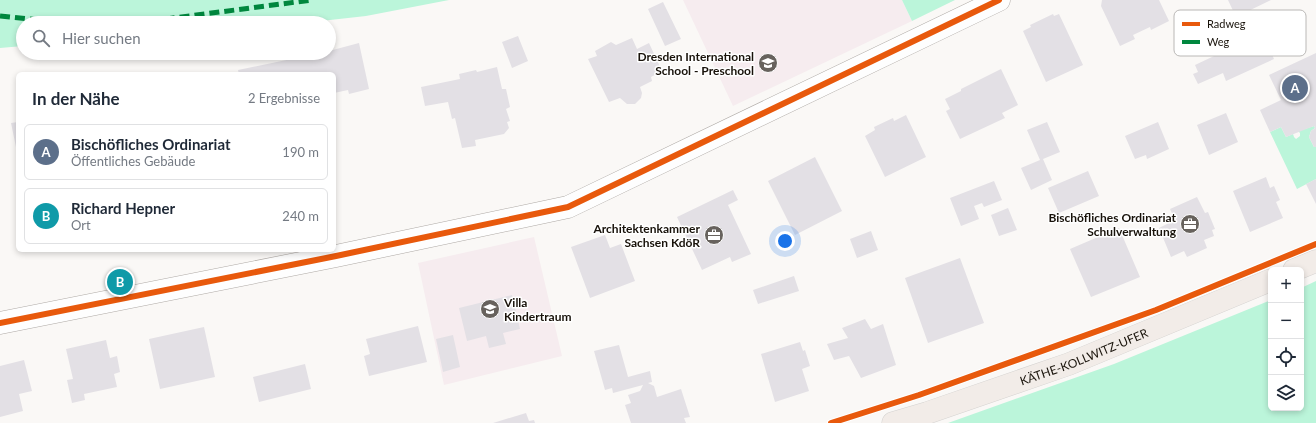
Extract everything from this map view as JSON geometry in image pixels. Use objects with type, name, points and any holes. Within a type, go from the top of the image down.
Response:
[{"type":"main road","points":[[1301,267],[1316,261]]},
{"type":"main road","name":"KÄTHE-KOLLWITZ-UFER","points":[[893,423],[927,413],[1069,364],[1268,281]]},
{"type":"street","points":[[0,323],[336,256],[568,207],[999,0]]},
{"type":"shaded area","name":"Dresden International School - Preschool","points":[[683,0],[902,0],[912,21],[733,106]]},
{"type":"shaded area","name":"Villa Kindertraum","points":[[534,237],[562,356],[444,385],[418,263]]},
{"type":"green space","points":[[0,0],[449,0],[366,16],[336,19],[336,16],[16,16],[16,47],[0,48]]},
{"type":"green space","points":[[902,0],[955,0],[912,21]]},
{"type":"green space","points":[[1314,126],[1315,128],[1311,131],[1309,137],[1314,147],[1316,147],[1316,179],[1297,189],[1270,132],[1281,127],[1286,137],[1293,134],[1296,139],[1300,136],[1298,131]]},
{"type":"green space","points":[[1316,281],[1316,423],[948,423],[1114,364],[1268,301],[1268,411],[1304,411],[1304,287]]},
{"type":"building","points":[[1102,0],[1159,0],[1169,21],[1151,30],[1150,27],[1133,35],[1135,39],[1120,46],[1101,6]]},
{"type":"building","points":[[1228,0],[1271,0],[1250,10],[1233,10]]},
{"type":"building","points":[[663,2],[681,39],[665,46],[648,9]]},
{"type":"building","points":[[1053,14],[1054,16],[1059,14],[1083,65],[1046,82],[1023,31],[1031,27],[1030,25]]},
{"type":"building","points":[[518,36],[528,61],[512,68],[502,42]]},
{"type":"building","points":[[632,38],[637,49],[649,43],[662,71],[651,77],[652,81],[640,87],[642,93],[641,98],[635,104],[627,104],[620,98],[609,102],[588,59],[597,56],[595,51],[611,42],[616,45]]},
{"type":"building","points":[[359,43],[369,89],[349,94],[348,90],[336,93],[336,72],[238,72],[238,70],[286,60],[336,60],[336,49]]},
{"type":"building","points":[[1316,53],[1316,147],[1314,147],[1309,137],[1311,131],[1315,128],[1314,126],[1286,137],[1281,127],[1270,132],[1260,110],[1281,100],[1269,75]]},
{"type":"building","points":[[1214,56],[1273,56],[1274,59],[1226,81],[1223,73],[1198,84],[1193,74],[1198,72],[1195,65]]},
{"type":"building","points":[[497,67],[502,89],[506,89],[510,107],[506,109],[510,121],[507,122],[509,128],[504,134],[475,140],[476,146],[462,148],[455,118],[452,119],[448,102],[425,106],[421,87],[460,79],[459,74],[476,70],[477,72]]},
{"type":"building","points":[[1001,69],[1018,105],[1002,113],[1005,118],[960,139],[946,111],[950,109],[945,99],[961,91],[961,89]]},
{"type":"building","points":[[1226,113],[1238,142],[1209,155],[1197,125]]},
{"type":"building","points":[[906,115],[926,157],[885,177],[865,136],[875,130],[874,127],[893,118],[894,121]]},
{"type":"building","points":[[16,122],[16,147],[11,123]]},
{"type":"building","points":[[1047,122],[1060,152],[1043,159],[1052,180],[1031,190],[1021,168],[1040,160],[1027,130]]},
{"type":"building","points":[[1158,122],[1169,149],[1147,159],[1146,155],[1135,159],[1125,136]]},
{"type":"building","points":[[815,157],[842,211],[795,235],[768,181]]},
{"type":"building","points":[[1088,171],[1099,196],[1059,213],[1048,188]]},
{"type":"building","points":[[1266,177],[1270,188],[1274,186],[1280,200],[1276,202],[1283,218],[1250,232],[1233,191]]},
{"type":"building","points":[[1316,179],[1316,204],[1306,184]]},
{"type":"building","points":[[994,181],[1002,200],[984,207],[982,203],[974,206],[979,219],[961,226],[950,198]]},
{"type":"building","name":"Architektenkammer Sachsen KdöR","points":[[733,190],[738,200],[728,205],[751,254],[732,262],[730,257],[702,270],[677,217]]},
{"type":"building","name":"Bischöfliches Ordinariat Schulverwaltung","points":[[1197,197],[1205,213],[1208,212],[1215,229],[1212,230],[1214,236],[1204,240],[1207,248],[1187,257],[1184,251],[1171,257],[1159,228],[1175,220],[1170,209]]},
{"type":"building","points":[[1008,208],[1017,230],[999,236],[991,215]]},
{"type":"building","points":[[1119,228],[1140,277],[1091,297],[1070,249]]},
{"type":"building","points":[[871,231],[878,250],[857,258],[850,239]]},
{"type":"building","points":[[605,235],[610,248],[621,244],[635,281],[590,298],[571,247]]},
{"type":"building","points":[[960,258],[984,323],[928,343],[905,278]]},
{"type":"building","points":[[794,276],[799,291],[758,304],[753,290]]},
{"type":"building","points":[[512,295],[520,329],[503,333],[506,344],[489,348],[486,336],[467,341],[459,308]]},
{"type":"building","points":[[865,319],[871,329],[883,324],[896,365],[861,378],[849,356],[834,360],[827,344],[848,338],[842,328]]},
{"type":"building","points":[[418,326],[427,362],[369,376],[364,356],[370,354],[366,339]]},
{"type":"building","points":[[204,327],[215,377],[160,389],[149,339]]},
{"type":"building","points":[[453,335],[460,367],[443,372],[436,339]]},
{"type":"building","points":[[106,340],[110,358],[117,356],[120,372],[114,374],[117,387],[84,394],[85,400],[72,403],[67,380],[73,379],[66,349]]},
{"type":"building","points":[[800,342],[803,351],[805,350],[810,366],[802,369],[809,391],[775,402],[761,354]]},
{"type":"building","points":[[619,345],[628,377],[650,371],[652,382],[648,383],[654,386],[657,397],[681,389],[690,417],[684,418],[686,423],[631,423],[625,405],[631,403],[628,395],[640,391],[643,385],[613,393],[612,388],[605,390],[594,351]]},
{"type":"building","points":[[24,360],[32,391],[19,394],[23,411],[0,417],[0,366]]},
{"type":"building","points":[[305,364],[311,389],[259,402],[253,377]]},
{"type":"building","points":[[526,413],[529,421],[534,420],[535,423],[493,423]]},
{"type":"marked path","points":[[189,16],[312,0]]},
{"type":"marked path","points":[[0,16],[16,18]]},
{"type":"cycle path","points":[[0,323],[336,256],[568,207],[999,0]]},
{"type":"cycle path","points":[[831,423],[919,395],[1156,310],[1316,244]]},
{"type":"place","name":"Dresden International School - Preschool","points":[[768,63]]},
{"type":"place","name":"Bischöfliches Ordinariat","points":[[1295,88]]},
{"type":"place","name":"Bischöfliches Ordinariat Schulverwaltung","points":[[1190,224]]},
{"type":"place","name":"Architektenkammer Sachsen KdöR","points":[[714,235]]},
{"type":"place","name":"Richard Hepner","points":[[120,282]]},
{"type":"place","name":"Villa Kindertraum","points":[[490,309]]}]
